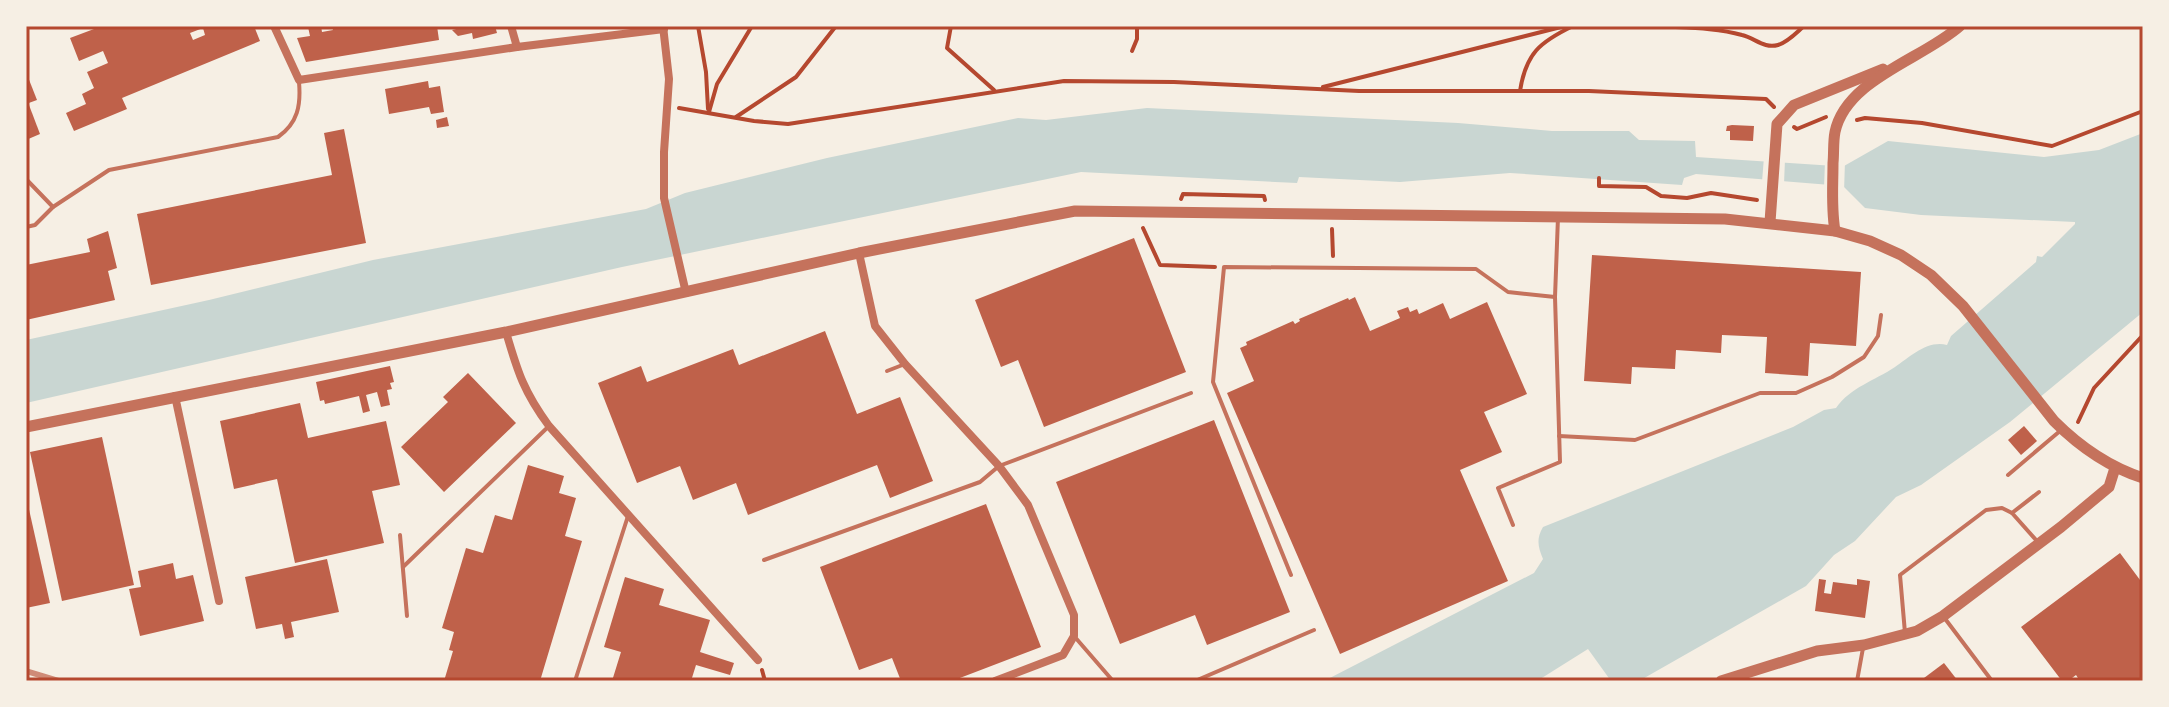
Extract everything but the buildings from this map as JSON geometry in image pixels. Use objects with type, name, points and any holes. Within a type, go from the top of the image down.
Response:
[{"type":"street","points":[[274,26],[299,80],[663,27],[669,79],[664,198],[686,293]]},
{"type":"street","points":[[511,26],[517,47]]},
{"type":"street","points":[[1835,231],[1832,202],[1835,130],[1850,100],[1868,85],[1943,41],[1960,26]]},
{"type":"street","points":[[1770,222],[1777,124],[1783,116],[1794,105],[1823,91],[1909,60]]},
{"type":"street","points":[[26,427],[506,332],[859,253],[1075,211],[1559,215],[1770,222],[1835,231],[1870,241],[1901,255],[1931,275],[1963,306],[2066,433],[2115,468],[2142,479]]},
{"type":"street","points":[[859,253],[875,326],[905,364],[999,466],[1028,505],[1074,615],[1074,636],[1063,655],[995,681]]},
{"type":"street","points":[[506,332],[525,390],[549,426],[758,660]]},
{"type":"street","points":[[175,396],[219,601]]},
{"type":"street","points":[[1721,681],[1817,651],[1864,645],[1905,635],[1943,616],[2109,487],[2115,468]]},
{"type":"lane","points":[[26,227],[35,225],[53,207],[109,170],[278,137],[293,125],[296,117],[300,99],[299,80]]},
{"type":"lane","points":[[26,179],[53,207]]},
{"type":"lane","points":[[1513,525],[1498,488],[1560,462],[1555,297],[1559,215]]},
{"type":"lane","points":[[1291,575],[1213,382],[1224,267],[1476,269],[1508,292],[1555,297]]},
{"type":"lane","points":[[1559,436],[1635,440],[1760,393],[1796,393],[1832,377],[1864,357],[1878,336],[1881,315]]},
{"type":"lane","points":[[887,371],[905,364]]},
{"type":"lane","points":[[2143,388],[2143,399]]},
{"type":"lane","points":[[764,560],[980,482],[999,466],[1191,393]]},
{"type":"lane","points":[[403,567],[549,426]]},
{"type":"lane","points":[[2008,475],[2066,433]]},
{"type":"lane","points":[[2012,513],[2039,492]]},
{"type":"lane","points":[[1905,635],[1900,575],[1986,510],[2002,508],[2012,513],[2039,543]]},
{"type":"lane","points":[[575,681],[628,515]]},
{"type":"lane","points":[[400,535],[407,616]]},
{"type":"lane","points":[[1943,616],[1992,681]]},
{"type":"lane","points":[[1195,681],[1314,630]]},
{"type":"lane","points":[[1074,636],[1113,681]]},
{"type":"lane","points":[[1857,681],[1864,645]]},
{"type":"path","points":[[698,26],[709,112]]},
{"type":"path","points":[[709,112],[717,84],[752,26]]},
{"type":"path","points":[[735,117],[796,77],[836,26]]},
{"type":"path","points":[[951,26],[947,48],[996,91]]},
{"type":"path","points":[[1132,51],[1137,39],[1137,26]]},
{"type":"path","points":[[1316,89],[1565,26]]},
{"type":"path","points":[[1520,91],[1523,69],[1531,55],[1551,37],[1573,26]]},
{"type":"path","points":[[1653,26],[1747,35],[1764,45],[1777,45],[1793,37],[1804,26]]},
{"type":"path","points":[[1743,26],[1747,35]]},
{"type":"path","points":[[668,106],[788,124],[1064,81],[1174,82],[1316,89],[1589,91],[1766,99]]},
{"type":"path","points":[[1783,116],[1797,129],[1825,117],[1849,123],[1865,118],[1922,123],[2052,146],[2143,111]]},
{"type":"path","points":[[1599,178],[1599,186],[1646,187],[1661,196],[1687,198],[1711,193],[1771,199]]},
{"type":"path","points":[[1135,211],[1160,265],[1224,267]]},
{"type":"path","points":[[1332,215],[1333,268]]},
{"type":"path","points":[[2066,433],[2094,388],[2143,335]]},
{"type":"shaded area","points":[[1147,108],[1458,123],[1552,131],[1629,131],[1639,140],[1695,141],[1696,157],[1835,166],[1844,166],[1888,141],[2044,157],[2099,150],[2143,133],[2143,312],[2010,422],[1921,485],[1896,497],[1855,541],[1834,555],[1806,586],[1639,681],[1611,681],[1588,649],[1537,681],[1324,681],[1534,573],[1543,559],[1538,543],[1543,527],[1793,427],[1824,410],[1836,408],[1856,389],[1919,350],[1933,345],[1947,345],[1951,336],[2036,262],[2037,256],[2042,257],[2075,222],[1921,215],[1865,208],[1843,186],[1696,174],[1684,178],[1682,185],[1510,173],[1400,182],[1299,177],[1297,183],[1081,172],[622,267],[26,403],[26,340],[373,260],[646,209],[685,193],[827,158],[1018,118],[1046,120]]},
{"type":"pier","points":[[1764,157],[1785,159],[1784,184],[1762,182]]},
{"type":"pier","points":[[1825,161],[1845,161],[1844,192],[1824,188]]},
{"type":"railway","points":[[26,671],[59,681]]}]
